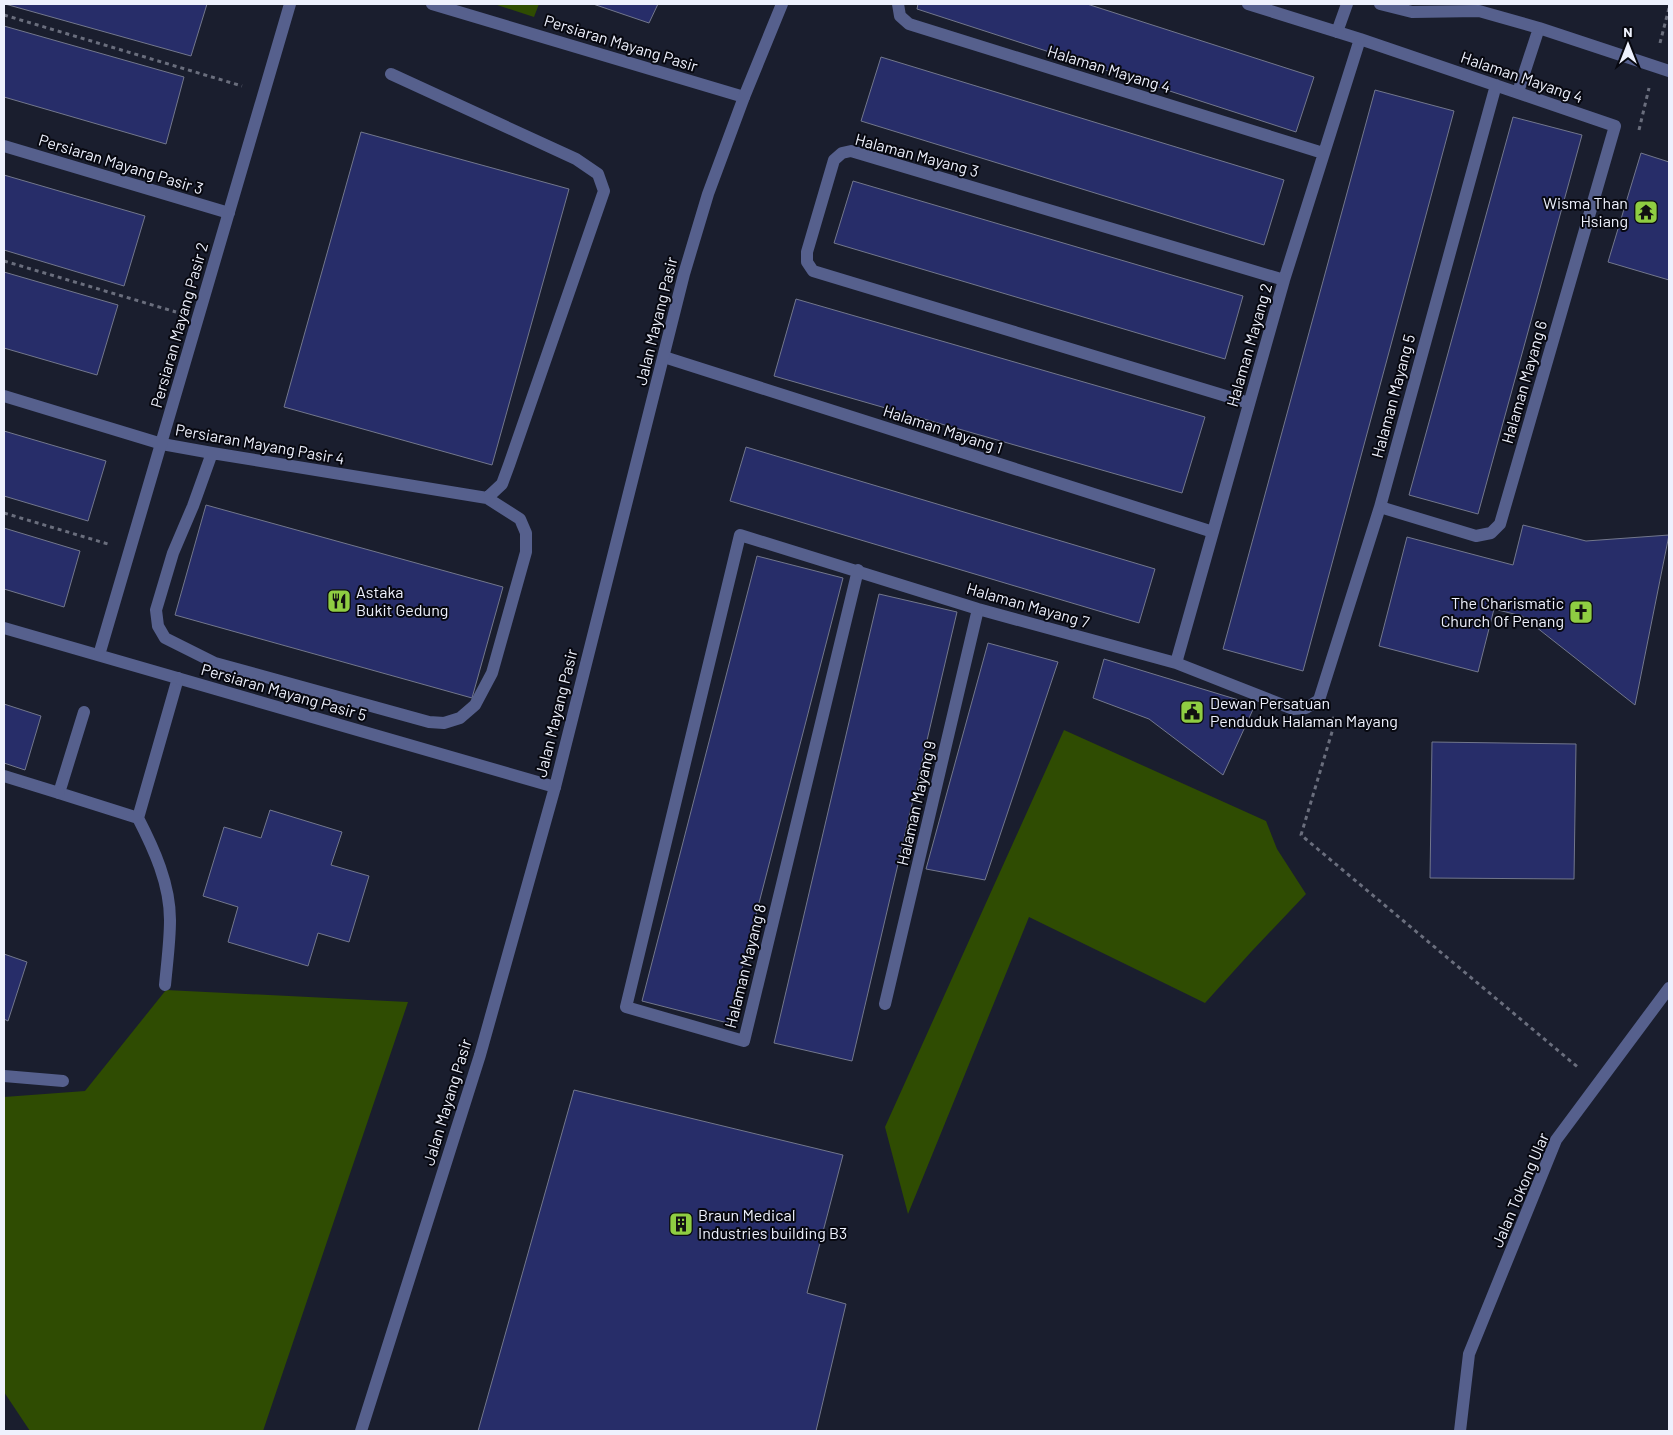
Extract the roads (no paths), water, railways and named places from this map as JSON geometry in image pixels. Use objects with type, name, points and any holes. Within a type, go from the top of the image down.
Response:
[{"type":"street","name":"Persiaran Mayang Pasir 2","points":[[99,655],[290,4]]},
{"type":"street","name":"Persiaran Mayang Pasir","points":[[432,4],[744,97]]},
{"type":"street","name":"Jalan Mayang Pasir","points":[[362,1431],[480,1055],[555,787],[687,265],[708,194],[744,97],[782,4]]},
{"type":"street","name":"Halaman Mayang 4","points":[[898,4],[900,16],[909,24],[1323,153]]},
{"type":"street","name":"Halaman Mayang 4","points":[[1248,4],[1360,39],[1615,126]]},
{"type":"street","points":[[1337,32],[1347,4]]},
{"type":"street","points":[[1380,4],[1412,12],[1479,11],[1539,28],[1669,71]]},
{"type":"street","points":[[1518,92],[1539,28]]},
{"type":"street","name":"Halaman Mayang 2","points":[[1176,663],[1284,280],[1360,39]]},
{"type":"street","points":[[212,453],[193,506],[173,553],[156,610],[158,626],[165,638],[215,663],[429,722],[444,723],[460,718],[475,705],[492,673],[526,552],[526,533],[520,519],[487,498],[502,484],[604,191],[598,174],[576,159],[391,74]]},
{"type":"street","name":"Halaman Mayang 5","points":[[1306,708],[1319,700],[1380,507],[1496,85]]},
{"type":"street","name":"Halaman Mayang 6","points":[[1380,507],[1476,536],[1491,533],[1500,524],[1615,126]]},
{"type":"street","name":"Persiaran Mayang Pasir 3","points":[[4,146],[229,213]]},
{"type":"street","name":"Halaman Mayang 3","points":[[1249,403],[813,272],[808,262],[810,243],[834,160],[842,153],[851,151],[1284,280]]},
{"type":"street","name":"Halaman Mayang 1","points":[[664,357],[1213,532]]},
{"type":"street","name":"Persiaran Mayang Pasir 4","points":[[4,396],[162,444],[487,498]]},
{"type":"street","name":"Halaman Mayang 7","points":[[740,535],[858,570],[978,609],[1176,663],[1293,709],[1306,708]]},
{"type":"street","name":"Halaman Mayang 8","points":[[740,535],[626,1007],[744,1041],[858,570]]},
{"type":"street","name":"Halaman Mayang 9","points":[[885,1004],[978,609]]},
{"type":"street","name":"Persiaran Mayang Pasir 5","points":[[4,628],[555,787]]},
{"type":"street","points":[[165,985],[170,919],[165,884],[152,847],[138,818],[178,678]]},
{"type":"street","points":[[59,793],[84,712]]},
{"type":"street","points":[[4,776],[138,818]]},
{"type":"street","name":"Jalan Tokong Ular","points":[[1460,1431],[1469,1354],[1556,1140],[1669,988]]},
{"type":"street","points":[[4,1076],[63,1081]]},
{"type":"place","name":"Wisma Than Hsiang","points":[[1646,212]]},
{"type":"place","name":"Astaka Bukit Gedung","points":[[339,601]]},
{"type":"place","name":"The Charismatic Church Of Penang","points":[[1581,612]]},
{"type":"place","name":"Dewan Persatuan Penduduk Halaman Mayang","points":[[1192,712]]},
{"type":"place","name":"Braun Medical Industries building B3","points":[[681,1224]]}]
